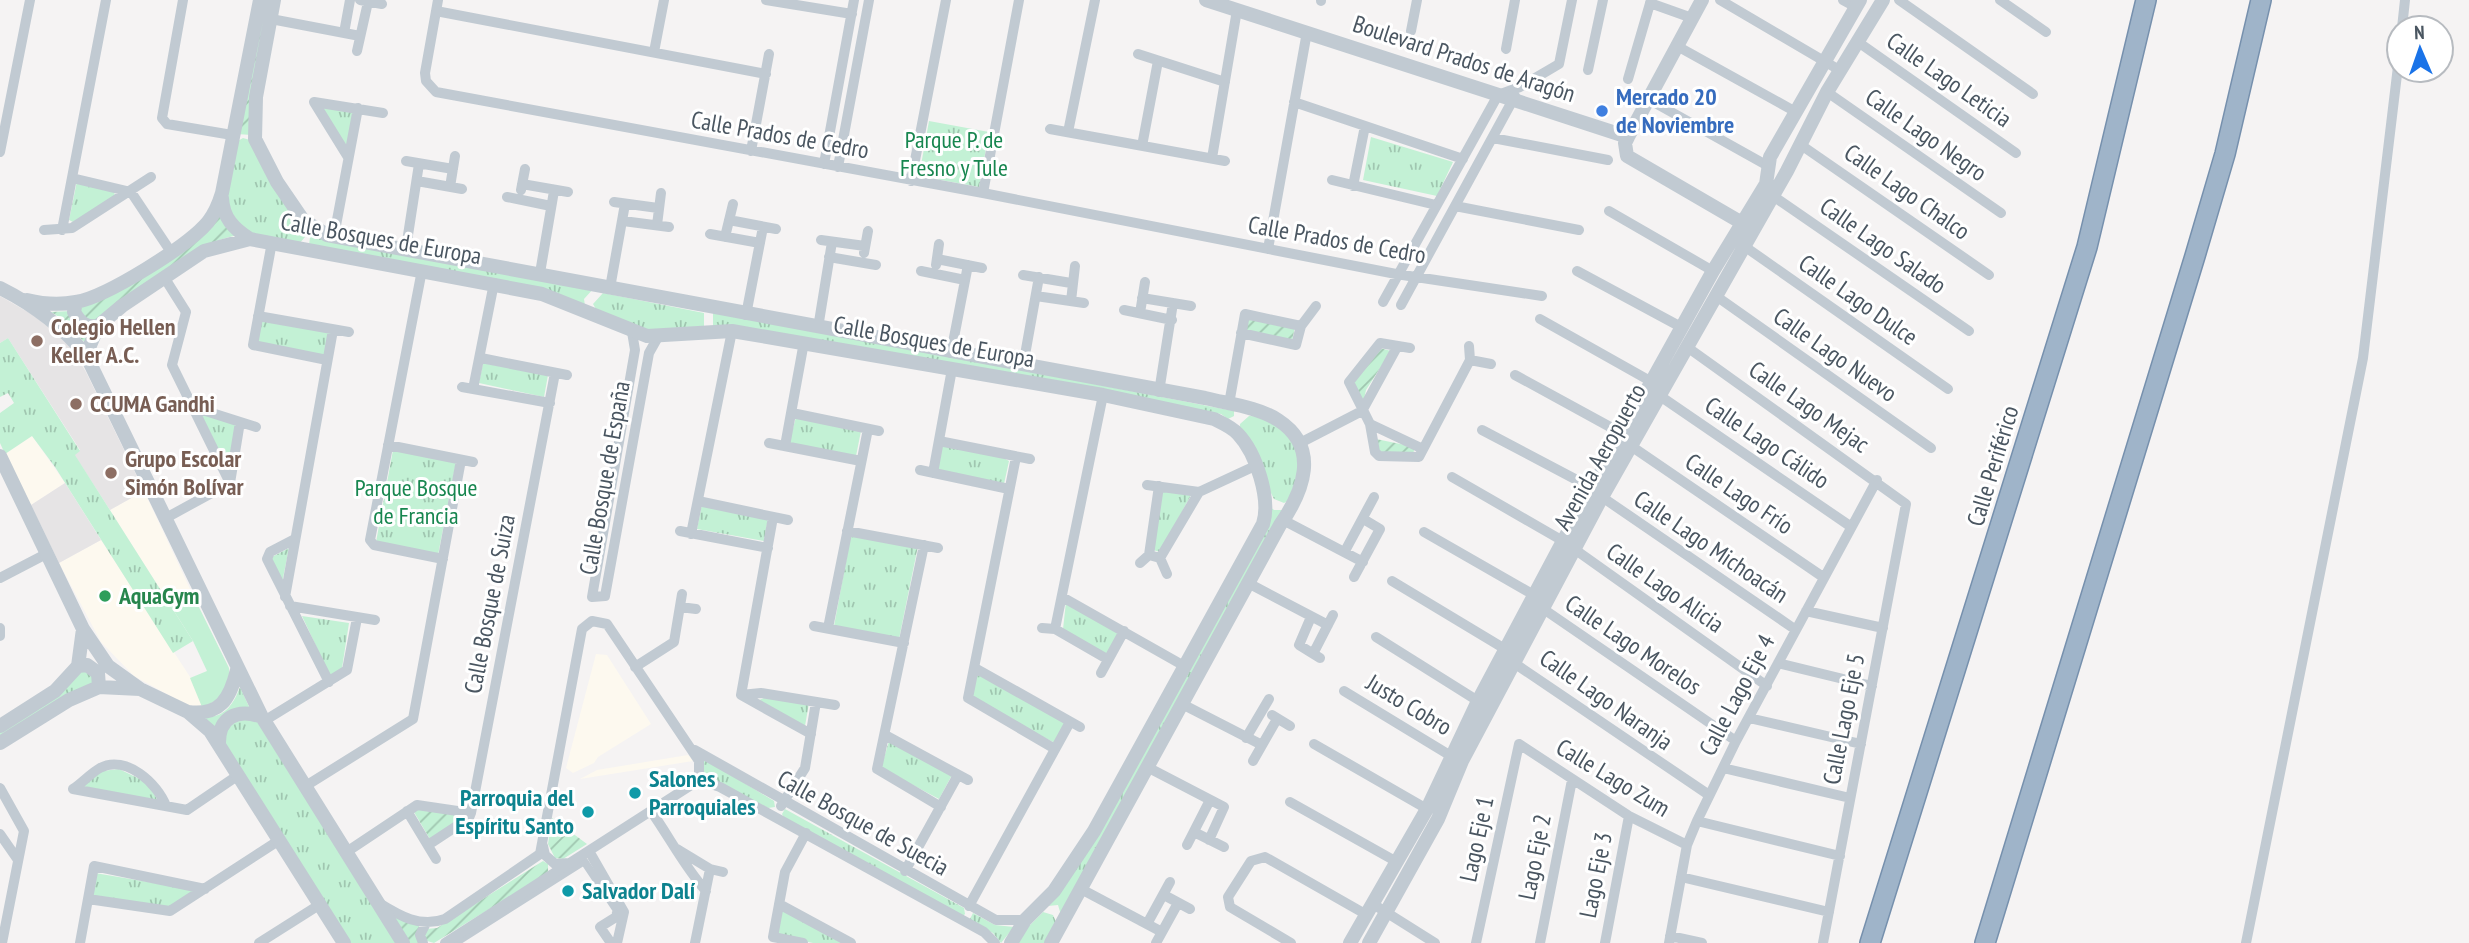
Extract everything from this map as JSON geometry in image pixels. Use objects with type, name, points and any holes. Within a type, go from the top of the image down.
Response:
[{"type":"highway","name":"Calle Periférico","points":[[1870,943],[2087,247],[2146,0]]},
{"type":"highway","points":[[1985,943],[2225,154],[2261,0]]},
{"type":"street","points":[[0,152],[30,0]]},
{"type":"street","points":[[62,230],[106,0]]},
{"type":"street","points":[[183,0],[162,118],[167,124],[255,139]]},
{"type":"street","points":[[250,239],[229,222],[223,211],[222,193],[260,0]]},
{"type":"street","points":[[274,0],[255,105],[255,139],[277,182],[303,220],[310,237],[306,244],[293,248]]},
{"type":"street","points":[[344,33],[350,0]]},
{"type":"street","points":[[654,52],[664,0]]},
{"type":"street","points":[[766,0],[852,13]]},
{"type":"street","points":[[824,164],[855,0]]},
{"type":"street","points":[[838,167],[869,0]]},
{"type":"street","points":[[911,181],[946,0]]},
{"type":"street","points":[[983,193],[1019,0]]},
{"type":"street","points":[[1068,132],[1095,0]]},
{"type":"street","name":"Boulevard Prados de Aragón","points":[[1206,0],[1498,95],[1517,94],[1628,137]]},
{"type":"street","points":[[1411,31],[1417,0]]},
{"type":"street","points":[[1506,49],[1515,0]]},
{"type":"street","points":[[1401,305],[1517,94],[1559,64],[1572,0]]},
{"type":"street","points":[[1588,70],[1603,0]]},
{"type":"street","points":[[1627,156],[1628,137],[1702,0]]},
{"type":"street","points":[[1720,0],[1841,71]]},
{"type":"street","name":"Avenida Aeropuerto","points":[[1656,389],[1681,327],[1713,271],[1773,196],[1826,92],[1883,0]]},
{"type":"street","points":[[1899,0],[2033,94]]},
{"type":"street","points":[[2000,0],[2046,32]]},
{"type":"street","points":[[357,51],[364,1],[382,4]]},
{"type":"street","points":[[1628,79],[1651,2],[1692,18]]},
{"type":"street","name":"Avenida Aeropuerto","points":[[1350,943],[1514,663],[1542,608],[1569,545],[1597,493],[1656,389],[1687,347],[1744,246],[1748,226],[1766,184],[1768,166],[1796,112],[1827,62],[1853,2]]},
{"type":"street","points":[[438,6],[766,74]]},
{"type":"street","name":"Calle Prados de Cedro","points":[[438,6],[425,73],[426,81],[436,92],[983,193],[1396,274],[1542,296]]},
{"type":"street","points":[[1212,158],[1237,10]]},
{"type":"street","points":[[271,19],[360,36]]},
{"type":"street","points":[[1268,249],[1307,32]]},
{"type":"street","name":"Calle Lago Leticia","points":[[1858,42],[2016,153]]},
{"type":"street","points":[[1677,46],[1796,112]]},
{"type":"street","points":[[751,151],[769,54]]},
{"type":"street","points":[[1139,54],[1225,82]]},
{"type":"street","points":[[1142,146],[1158,61]]},
{"type":"street","points":[[2246,943],[2363,358],[2396,84]]},
{"type":"street","name":"Calle Lago Negro","points":[[1826,92],[2001,213]]},
{"type":"street","points":[[1383,302],[1396,274],[1498,95]]},
{"type":"street","points":[[1648,99],[1768,166]]},
{"type":"street","points":[[1294,102],[1463,159]]},
{"type":"street","points":[[348,157],[314,103],[383,113]]},
{"type":"street","points":[[334,236],[358,108]]},
{"type":"street","points":[[1353,186],[1364,126]]},
{"type":"street","points":[[1050,129],[1225,161]]},
{"type":"street","points":[[1493,138],[1608,160],[1627,156],[1748,226]]},
{"type":"street","name":"Calle Lago Chalco","points":[[1801,145],[1989,275]]},
{"type":"street","points":[[417,181],[456,188],[454,156]]},
{"type":"street","points":[[406,161],[453,169]]},
{"type":"street","points":[[406,248],[419,164]]},
{"type":"street","points":[[520,200],[525,169]]},
{"type":"street","points":[[44,230],[72,228],[151,177]]},
{"type":"street","points":[[72,178],[131,192],[171,252]]},
{"type":"street","points":[[1332,180],[1436,205]]},
{"type":"street","points":[[76,181],[113,188],[115,196],[73,222],[69,220],[76,181]]},
{"type":"street","points":[[522,184],[568,192]]},
{"type":"street","points":[[540,273],[554,191]]},
{"type":"street","points":[[19,298],[54,304],[76,302],[106,292],[171,252],[208,222],[222,193]]},
{"type":"street","points":[[657,225],[661,194]]},
{"type":"street","name":"Calle Lago Salado","points":[[1773,196],[1969,331]]},
{"type":"street","points":[[507,197],[551,206]]},
{"type":"street","points":[[593,314],[590,300],[592,293],[607,287],[624,221],[620,203],[658,208]]},
{"type":"street","points":[[725,237],[733,204]]},
{"type":"street","points":[[1455,206],[1579,230]]},
{"type":"street","points":[[1609,211],[1713,271]]},
{"type":"street","name":"Calle Bosques de Europa","points":[[303,220],[334,236],[1229,404],[1278,420],[1300,443]]},
{"type":"street","points":[[729,220],[776,229]]},
{"type":"street","points":[[624,221],[669,227]]},
{"type":"street","points":[[746,315],[763,227]]},
{"type":"street","points":[[863,263],[868,232]]},
{"type":"street","points":[[710,234],[760,243]]},
{"type":"street","name":"Calle Bosques de Europa","points":[[98,326],[204,251],[250,239],[494,283],[542,295],[632,332],[658,337],[732,331],[804,342],[1103,395],[1214,419],[1238,434]]},
{"type":"street","points":[[818,328],[830,257],[826,241],[865,246]]},
{"type":"street","points":[[272,243],[253,341],[255,346],[327,360]]},
{"type":"street","points":[[934,275],[939,244]]},
{"type":"street","name":"Calle Lago Dulce","points":[[1744,246],[1948,389]]},
{"type":"street","points":[[830,257],[876,265]]},
{"type":"street","points":[[937,259],[982,268]]},
{"type":"street","points":[[951,353],[968,264]]},
{"type":"street","points":[[1071,301],[1071,283],[1076,266]]},
{"type":"street","points":[[422,270],[371,543],[443,559]]},
{"type":"street","points":[[921,271],[965,281]]},
{"type":"street","points":[[1577,271],[1681,327]]},
{"type":"street","points":[[1023,275],[1071,283]]},
{"type":"street","points":[[164,277],[186,310],[172,365],[230,483]]},
{"type":"street","points":[[1024,366],[1039,277]]},
{"type":"street","points":[[1140,313],[1145,282]]},
{"type":"street","points":[[494,283],[481,358],[467,388],[550,403]]},
{"type":"street","points":[[0,288],[19,298],[68,334],[86,355],[263,719],[403,943]]},
{"type":"street","points":[[1036,296],[1084,303]]},
{"type":"street","name":"Calle Lago Nuevo","points":[[1716,296],[1931,448]]},
{"type":"street","points":[[1142,298],[1191,306]]},
{"type":"street","points":[[76,302],[74,312],[80,321],[87,326],[98,326],[86,355]]},
{"type":"street","points":[[1159,392],[1174,303]]},
{"type":"street","points":[[694,305],[705,311],[710,319],[707,329],[696,335]]},
{"type":"street","points":[[1241,333],[1296,345],[1301,326],[1316,306]]},
{"type":"street","points":[[1124,310],[1172,320]]},
{"type":"street","points":[[1229,404],[1246,314],[1301,326]]},
{"type":"street","points":[[258,316],[349,332]]},
{"type":"street","name":"Calle Lago Cálido","points":[[1539,319],[1656,389],[1850,526]]},
{"type":"street","points":[[288,601],[295,538],[333,330]]},
{"type":"street","points":[[732,331],[698,501],[686,532],[768,548]]},
{"type":"street","name":"Calle Bosque de España","points":[[632,332],[635,350],[593,597],[605,596],[649,353],[658,337]]},
{"type":"street","points":[[785,446],[804,342]]},
{"type":"street","points":[[1410,348],[1380,343],[1350,381],[1370,424],[1377,455],[1416,458],[1470,360],[1469,346]]},
{"type":"street","points":[[1055,937],[1295,502],[1304,477],[1300,443],[1362,411],[1397,347]]},
{"type":"street","name":"Calle Lago Mejac","points":[[1687,347],[1877,480],[1906,504]]},
{"type":"street","points":[[481,358],[567,376]]},
{"type":"street","points":[[1470,360],[1491,364]]},
{"type":"street","points":[[933,472],[952,369]]},
{"type":"street","name":"Calle Bosque de Suiza","points":[[471,813],[555,373]]},
{"type":"street","name":"Calle Lago Frío","points":[[1515,375],[1627,440],[1823,577]]},
{"type":"street","points":[[1055,629],[1064,598],[1103,395]]},
{"type":"street","points":[[193,407],[256,427]]},
{"type":"street","points":[[1011,943],[1028,918],[1073,866],[1186,667],[1263,524],[1266,496],[1236,425],[1239,415],[1255,411]]},
{"type":"street","points":[[792,413],[873,430],[861,461],[828,628]]},
{"type":"street","points":[[230,483],[240,422]]},
{"type":"street","points":[[1370,424],[1423,449]]},
{"type":"street","name":"Calle Lago Michoacán","points":[[1482,430],[1597,493],[1796,630]]},
{"type":"street","points":[[939,441],[1030,459]]},
{"type":"street","points":[[769,443],[861,461]]},
{"type":"street","points":[[388,445],[473,462]]},
{"type":"street","points":[[0,456],[83,628],[108,666],[140,689],[188,712],[210,731],[344,943]]},
{"type":"street","points":[[1016,457],[968,699],[1055,749]]},
{"type":"street","points":[[304,787],[413,719],[461,460]]},
{"type":"street","points":[[1150,558],[1199,492],[1255,466]]},
{"type":"street","points":[[920,470],[1009,489]]},
{"type":"street","name":"Calle Lago Alicia","points":[[1452,477],[1569,545],[1767,686]]},
{"type":"street","name":"Calle Lago Eje 4","points":[[1670,939],[1687,845],[1697,821],[1736,741],[1877,480]]},
{"type":"street","points":[[164,519],[230,483]]},
{"type":"street","points":[[1147,485],[1199,492]]},
{"type":"street","points":[[1150,558],[1159,486]]},
{"type":"street","points":[[1266,496],[1279,507],[1295,502]]},
{"type":"street","points":[[1345,551],[1365,520],[1374,497]]},
{"type":"street","points":[[698,501],[789,520]]},
{"type":"street","name":"Calle Lago Eje 5","points":[[1822,943],[1906,504]]},
{"type":"street","points":[[741,695],[773,517]]},
{"type":"street","points":[[1283,520],[1363,562]]},
{"type":"street","points":[[1354,577],[1380,528],[1365,520]]},
{"type":"street","points":[[847,531],[938,548]]},
{"type":"street","points":[[1424,532],[1534,595]]},
{"type":"street","points":[[295,538],[268,555],[329,682]]},
{"type":"street","points":[[924,545],[877,769],[941,807]]},
{"type":"street","name":"Avenida Aeropuerto","points":[[1370,943],[1438,819],[1451,756],[1478,701],[1534,595],[1569,545]]},
{"type":"street","points":[[0,578],[48,554]]},
{"type":"street","points":[[1150,558],[1167,574]]},
{"type":"street","points":[[1392,582],[1505,649]]},
{"type":"street","points":[[1248,583],[1311,617],[1330,620],[1317,655],[1299,645],[1311,617]]},
{"type":"street","points":[[635,667],[674,642],[682,594]]},
{"type":"street","points":[[1064,598],[1186,667]]},
{"type":"street","points":[[288,601],[375,620]]},
{"type":"street","points":[[680,607],[696,609]]},
{"type":"street","name":"Calle Lago Morelos","points":[[1542,608],[1736,741]]},
{"type":"street","points":[[1806,611],[1883,628]]},
{"type":"street","points":[[219,745],[220,727],[225,720],[242,713],[263,719],[329,682],[348,668],[357,618]]},
{"type":"street","name":"Calle Bosque de Suecia","points":[[543,844],[582,629],[592,621],[607,624],[699,761],[699,780],[720,787],[806,833],[984,932],[995,943]]},
{"type":"street","points":[[814,626],[904,643]]},
{"type":"street","points":[[0,628],[0,636]]},
{"type":"street","points":[[0,726],[55,691],[78,666],[83,628]]},
{"type":"street","points":[[1042,628],[1055,629],[1107,659]]},
{"type":"street","points":[[1101,673],[1124,631]]},
{"type":"street","points":[[1376,637],[1478,701]]},
{"type":"street","name":"Calle Lago Naranja","points":[[1514,663],[1709,795]]},
{"type":"street","points":[[1778,663],[1872,686]]},
{"type":"street","points":[[78,666],[87,665],[98,673],[99,687]]},
{"type":"street","points":[[969,906],[1055,749],[1075,724],[975,668]]},
{"type":"street","points":[[188,712],[214,711],[225,703],[232,693],[237,670]]},
{"type":"street","points":[[0,743],[69,700],[99,687],[140,689]]},
{"type":"street","name":"Justo Cobro","points":[[1344,691],[1451,756]]},
{"type":"street","points":[[741,695],[761,692],[835,705]]},
{"type":"street","points":[[741,695],[811,734]]},
{"type":"street","points":[[1245,738],[1269,699]]},
{"type":"street","points":[[773,816],[805,768],[816,702]]},
{"type":"street","points":[[1182,704],[1262,745]]},
{"type":"street","points":[[1264,710],[1290,726]]},
{"type":"street","points":[[1749,718],[1861,744]]},
{"type":"street","points":[[1253,761],[1277,719]]},
{"type":"street","points":[[885,736],[963,778],[941,807],[905,871]]},
{"type":"street","name":"Calle Bosque de Suecia","points":[[687,744],[784,803],[996,920],[1028,918]]},
{"type":"street","points":[[1314,744],[1427,809]]},
{"type":"street","name":"Calle Lago Zum","points":[[1519,744],[1629,816],[1687,845]]},
{"type":"street","name":"Lago Eje 1","points":[[1476,943],[1519,744]]},
{"type":"street","points":[[166,806],[161,793],[144,775],[115,764],[101,768],[74,789],[187,810],[237,776]]},
{"type":"street","points":[[1149,768],[1224,808],[1209,840]]},
{"type":"street","points":[[1723,768],[1850,798]]},
{"type":"street","points":[[445,943],[699,780]]},
{"type":"street","name":"Lago Eje 2","points":[[1540,943],[1572,780]]},
{"type":"street","points":[[0,788],[23,829],[2,943]]},
{"type":"street","points":[[1187,845],[1210,800]]},
{"type":"street","points":[[1290,802],[1397,862]]},
{"type":"street","points":[[345,853],[420,805],[471,813],[469,818],[428,845]]},
{"type":"street","points":[[407,811],[436,859]]},
{"type":"street","points":[[651,811],[677,849],[684,865],[706,891]]},
{"type":"street","name":"Lago Eje 3","points":[[1605,943],[1629,816]]},
{"type":"street","points":[[17,817],[0,832],[19,860]]},
{"type":"street","points":[[1697,821],[1840,856]]},
{"type":"street","points":[[1194,832],[1224,847]]},
{"type":"street","points":[[803,943],[773,937],[785,872],[806,833]]},
{"type":"street","points":[[88,899],[168,912],[278,841]]},
{"type":"street","points":[[543,844],[545,855],[555,864],[571,863]]},
{"type":"street","points":[[377,901],[402,917],[426,923],[445,919],[536,859],[543,844]]},
{"type":"street","points":[[677,849],[710,869],[723,872]]},
{"type":"street","points":[[589,851],[624,912],[617,943]]},
{"type":"street","points":[[1291,943],[1230,907],[1228,902],[1228,897],[1251,860],[1257,857],[1265,857],[1370,910],[1387,912],[1435,943]]},
{"type":"street","points":[[455,943],[584,861],[618,912],[594,926],[605,943]]},
{"type":"street","points":[[80,943],[94,866],[205,889]]},
{"type":"street","points":[[695,943],[710,869]]},
{"type":"street","points":[[1681,877],[1829,912]]},
{"type":"street","points":[[1147,924],[1170,883]]},
{"type":"street","points":[[1081,889],[1161,932]]},
{"type":"street","points":[[1164,895],[1190,909]]},
{"type":"street","points":[[1156,943],[1178,903]]},
{"type":"street","points":[[779,904],[850,943]]},
{"type":"street","points":[[259,943],[319,905]]},
{"type":"street","points":[[1028,918],[1041,911],[1054,911],[1059,918],[1055,937]]},
{"type":"street","points":[[611,943],[600,927],[624,912]]},
{"type":"street","points":[[423,943],[420,935],[426,923]]},
{"type":"street","points":[[1670,939],[1702,943]]},
{"type":"shaded area","points":[[0,296],[33,315],[68,343],[86,372],[144,491],[110,510],[74,454],[80,450],[8,338],[0,343]]},
{"type":"shaded area","points":[[32,436],[65,483],[31,505],[5,454]]},
{"type":"shaded area","points":[[65,483],[101,540],[59,563],[31,505]]},
{"type":"shaded area","points":[[144,491],[191,591],[167,600],[110,510]]},
{"type":"shaded area","points":[[101,540],[194,683],[202,707],[187,705],[134,676],[101,642],[59,563]]},
{"type":"shaded area","points":[[596,654],[607,655],[651,724],[598,757],[594,763],[573,773],[566,768]]},
{"type":"shaded area","points":[[688,755],[693,761],[580,779],[597,770]]},
{"type":"green space","points":[[264,0],[271,0],[252,135],[236,134]]},
{"type":"green space","points":[[318,104],[356,111],[346,147]]},
{"type":"green space","name":"Parque P. de Fresno y Tule","points":[[929,121],[989,132],[979,187],[919,176]]},
{"type":"green space","points":[[1371,137],[1453,162],[1437,196],[1363,180]]},
{"type":"green space","points":[[243,138],[250,140],[306,229],[305,237],[299,244],[246,232],[224,203],[236,142]]},
{"type":"green space","points":[[77,181],[113,188],[115,196],[73,222],[69,220]]},
{"type":"green space","points":[[220,214],[239,235],[220,240],[181,259],[92,324],[81,317],[80,304]]},
{"type":"green space","points":[[311,230],[594,288],[584,299],[585,306],[309,245]]},
{"type":"green space","points":[[603,293],[704,313],[704,326],[648,331],[597,311],[593,304]]},
{"type":"green space","points":[[713,310],[1234,411],[1234,416],[1228,419],[1221,414],[713,329]]},
{"type":"green space","points":[[72,311],[89,331],[87,345],[62,319],[51,312]]},
{"type":"green space","points":[[258,316],[333,330],[327,360],[253,345]]},
{"type":"green space","points":[[1247,317],[1295,327],[1292,341],[1245,331]]},
{"type":"green space","points":[[8,338],[80,451],[75,455],[193,641],[173,653],[55,467],[32,436],[5,454],[0,443],[0,413],[14,403],[8,393],[0,397],[0,343]]},
{"type":"green space","points":[[1380,348],[1391,351],[1366,390],[1363,404],[1354,382]]},
{"type":"green space","points":[[483,363],[548,375],[544,397],[479,383]]},
{"type":"green space","points":[[201,414],[236,424],[229,471]]},
{"type":"green space","points":[[1249,416],[1276,425],[1296,449],[1299,467],[1289,500],[1284,503],[1274,499],[1240,432],[1240,424]]},
{"type":"green space","points":[[796,417],[861,431],[856,456],[789,443]]},
{"type":"green space","points":[[1376,439],[1415,447],[1412,457],[1380,455]]},
{"type":"green space","points":[[943,443],[994,453],[1009,461],[1004,484],[937,469]]},
{"type":"green space","name":"Parque Bosque de Francia","points":[[393,450],[456,462],[438,555],[376,542]]},
{"type":"green space","points":[[1161,490],[1191,495],[1160,552],[1153,550]]},
{"type":"green space","points":[[702,504],[768,518],[764,541],[697,529]]},
{"type":"green space","points":[[1269,506],[1274,510],[1288,510],[1061,915],[1058,905],[1048,906]]},
{"type":"green space","points":[[851,534],[918,546],[899,639],[834,626]]},
{"type":"green space","points":[[289,548],[282,583],[270,558]]},
{"type":"green space","points":[[191,591],[229,668],[228,682],[223,693],[215,701],[202,707],[190,678],[207,671],[193,641],[167,600]]},
{"type":"green space","points":[[1066,602],[1119,634],[1107,655],[1063,629]]},
{"type":"green space","points":[[302,616],[349,623],[342,668],[330,676]]},
{"type":"green space","points":[[85,668],[96,681],[0,741],[0,723]]},
{"type":"green space","points":[[978,674],[1067,724],[1055,743],[975,702],[971,693]]},
{"type":"green space","points":[[240,687],[251,711],[216,730],[200,716],[215,716],[226,710]]},
{"type":"green space","points":[[769,696],[809,703],[805,726],[759,700]]},
{"type":"green space","points":[[239,718],[258,722],[396,943],[350,943],[224,749],[225,731]]},
{"type":"green space","points":[[889,741],[952,775],[939,799],[881,768]]},
{"type":"green space","points":[[703,758],[774,801],[775,807],[768,808],[704,777]]},
{"type":"green space","points":[[119,769],[148,783],[158,801],[82,787],[102,771]]},
{"type":"green space","points":[[422,807],[460,816],[463,820],[431,841],[414,812]]},
{"type":"green space","points":[[785,809],[964,908],[965,914],[963,916],[784,818],[782,814]]},
{"type":"green space","points":[[552,818],[587,844],[563,859],[555,858],[548,844]]},
{"type":"green space","points":[[543,861],[548,864],[548,873],[434,943],[424,940],[426,929],[437,928]]},
{"type":"green space","points":[[95,873],[196,890],[170,907],[91,896]]},
{"type":"green space","points":[[383,907],[419,925],[420,943],[408,943]]},
{"type":"green space","points":[[782,909],[841,943],[813,943],[780,936],[777,934]]},
{"type":"green space","points":[[1043,912],[1053,915],[1057,924],[1046,943],[1017,943],[1020,935]]},
{"type":"green space","points":[[973,913],[995,925],[1014,927],[1001,943],[993,933],[969,921]]},
{"type":"place","name":"Mercado 20 de Noviembre","points":[[1602,111]]},
{"type":"place","name":"Colegio Hellen Keller A.C.","points":[[37,341]]},
{"type":"place","name":"CCUMA Gandhi","points":[[76,404]]},
{"type":"place","name":"Grupo Escolar Simón Bolívar","points":[[111,473]]},
{"type":"place","name":"AquaGym","points":[[105,596]]},
{"type":"place","name":"Salones Parroquiales","points":[[635,793]]},
{"type":"place","name":"Parroquia del Espíritu Santo","points":[[588,812]]},
{"type":"place","name":"Salvador Dalí","points":[[568,891]]}]
